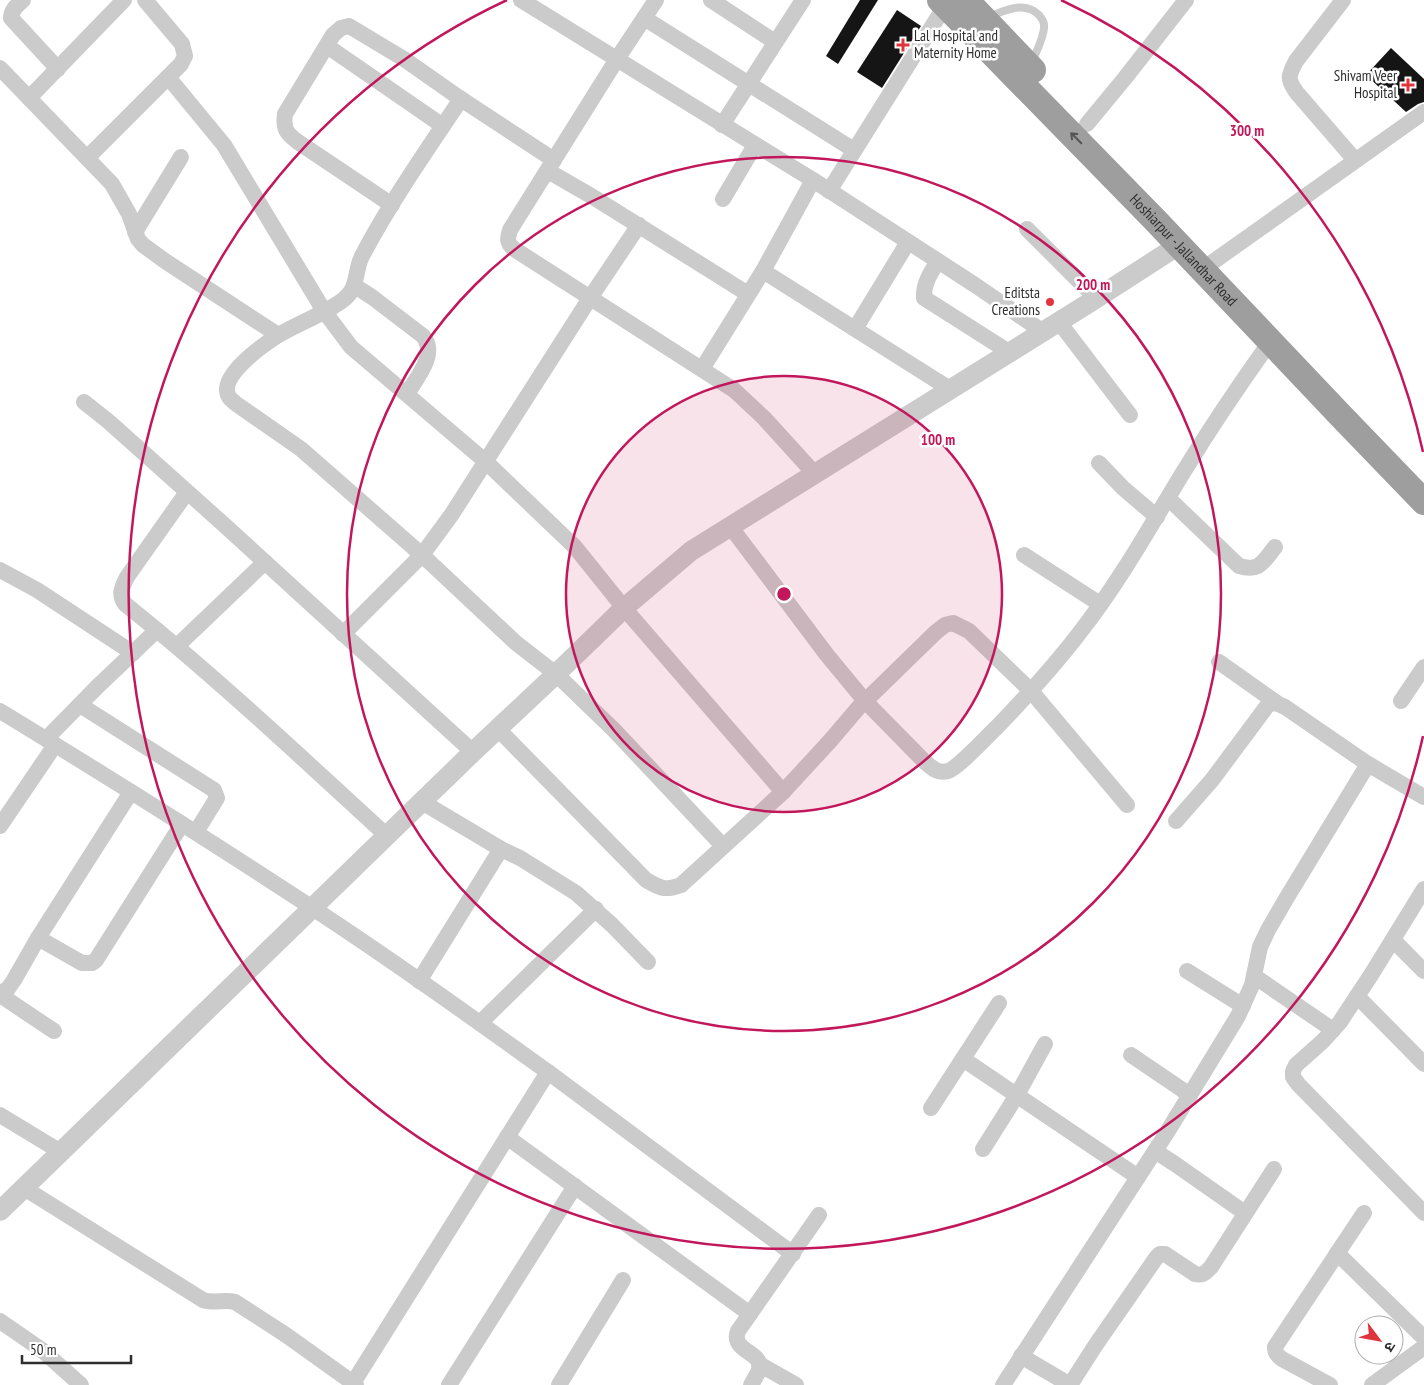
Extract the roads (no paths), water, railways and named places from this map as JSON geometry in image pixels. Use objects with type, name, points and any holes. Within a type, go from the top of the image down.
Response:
[{"type":"highway","name":"Hoshiarpur - Jallandhar Road","points":[[950,2],[984,19],[1087,124],[1163,216],[1179,245],[1210,264],[1270,342],[1424,502]]},
{"type":"highway","name":"Hoshiarpur - Jallandhar Road","points":[[950,2],[1424,478]]},
{"type":"street","points":[[23,0],[14,9],[11,18],[58,68]]},
{"type":"street","points":[[29,98],[124,0]]},
{"type":"street","points":[[87,158],[181,64],[185,56],[182,44],[145,0]]},
{"type":"street","points":[[521,0],[544,6],[616,59],[813,180],[1014,311],[1050,327],[1130,415]]},
{"type":"street","points":[[656,0],[616,59],[510,230],[507,239],[508,244],[734,390],[764,418],[814,473]]},
{"type":"street","points":[[711,0],[775,42]]},
{"type":"street","points":[[722,125],[803,0]]},
{"type":"street","points":[[1087,124],[1186,0]]},
{"type":"street","points":[[1343,0],[1296,61],[1289,79],[1297,93],[1355,160]]},
{"type":"street","points":[[829,191],[950,2]]},
{"type":"street","points":[[644,18],[854,150]]},
{"type":"street","points":[[392,205],[288,135],[284,125],[285,114],[333,35],[341,28],[349,26],[404,60],[461,99],[551,166],[639,225],[748,294]]},
{"type":"street","points":[[326,46],[444,126]]},
{"type":"street","points":[[0,68],[112,184],[129,214],[138,239],[143,245],[278,335]]},
{"type":"street","points":[[168,76],[224,144],[324,311],[350,347],[485,461],[575,547],[624,608],[783,792]]},
{"type":"street","points":[[461,99],[392,205],[361,257],[351,293],[324,311],[278,335],[247,359],[232,375],[227,390],[229,397],[301,449],[422,555],[516,643],[556,674],[614,730],[723,846]]},
{"type":"street","points":[[1210,264],[1424,112]]},
{"type":"street","points":[[723,199],[755,145]]},
{"type":"street","points":[[135,232],[181,157]]},
{"type":"street","points":[[702,369],[763,271],[813,180]]},
{"type":"street","points":[[343,634],[422,555],[452,514],[639,225]]},
{"type":"street","points":[[1027,228],[1096,298]]},
{"type":"street","points":[[855,329],[908,242]]},
{"type":"street","points":[[0,1211],[473,752],[624,608],[691,551],[1179,245]]},
{"type":"street","points":[[938,261],[926,283],[924,298],[1009,352]]},
{"type":"street","points":[[763,271],[950,389]]},
{"type":"street","points":[[354,286],[372,297],[427,341],[430,348],[429,356],[407,394]]},
{"type":"street","points":[[730,526],[815,640],[865,701],[924,762],[934,770],[941,772],[949,770],[979,744],[1031,691],[1081,631],[1157,516],[1238,386],[1270,342]]},
{"type":"street","points":[[84,402],[108,420],[473,752]]},
{"type":"street","points":[[1099,463],[1123,488],[1157,516]]},
{"type":"street","points":[[187,492],[127,577],[121,591],[121,598],[125,604],[177,646],[259,718],[387,836]]},
{"type":"street","points":[[1168,498],[1239,566],[1255,568],[1262,563],[1275,547]]},
{"type":"street","points":[[1024,555],[1100,604]]},
{"type":"street","points":[[177,646],[265,562]]},
{"type":"street","points":[[0,570],[37,590],[133,653]]},
{"type":"street","points":[[498,729],[646,880],[660,888],[670,889],[681,885],[783,792],[865,701],[936,632],[945,625],[954,623],[969,631],[1031,691],[1127,805]]},
{"type":"street","points":[[0,826],[50,742],[80,705],[157,630]]},
{"type":"street","points":[[1219,662],[1276,703],[1368,764],[1424,797]]},
{"type":"street","points":[[1400,701],[1424,667]]},
{"type":"street","points":[[1176,821],[1212,780],[1267,706],[1270,703],[1276,703]]},
{"type":"street","points":[[38,938],[82,963],[92,963],[96,960],[189,828],[217,798],[214,790],[80,705]]},
{"type":"street","points":[[0,711],[189,828],[313,908],[548,1072],[793,1254]]},
{"type":"street","points":[[1003,1385],[1155,1151],[1243,1006],[1252,985],[1260,947],[1268,930],[1368,764]]},
{"type":"street","points":[[54,1031],[0,994],[7,990],[14,980],[38,938],[130,792]]},
{"type":"street","points":[[422,802],[501,849],[520,858],[576,893],[596,910],[648,962]]},
{"type":"street","points":[[419,981],[501,849]]},
{"type":"street","points":[[1424,889],[1357,996],[1333,1030],[1296,1065],[1293,1072],[1293,1077],[1298,1084],[1424,1214]]},
{"type":"street","points":[[480,1023],[596,910]]},
{"type":"street","points":[[1393,940],[1424,971]]},
{"type":"street","points":[[1187,971],[1243,1006]]},
{"type":"street","points":[[1254,976],[1333,1030]]},
{"type":"street","points":[[1357,996],[1424,1064]]},
{"type":"street","points":[[931,1108],[999,1003]]},
{"type":"street","points":[[983,1150],[1017,1095],[1045,1044]]},
{"type":"street","points":[[1131,1055],[1190,1095]]},
{"type":"street","points":[[963,1059],[1138,1177]]},
{"type":"street","points":[[24,1188],[203,1300],[210,1303],[227,1300],[236,1302],[354,1384],[548,1072]]},
{"type":"street","points":[[0,1115],[61,1152]]},
{"type":"street","points":[[507,1137],[750,1314]]},
{"type":"street","points":[[1155,1151],[1245,1213]]},
{"type":"street","points":[[1021,1356],[1070,1385],[1156,1258],[1160,1254],[1165,1254],[1195,1274],[1200,1276],[1204,1274],[1211,1267],[1274,1169]]},
{"type":"street","points":[[449,1385],[575,1186]]},
{"type":"street","points":[[1330,1385],[1277,1356],[1275,1346],[1364,1213]]},
{"type":"street","points":[[796,1385],[759,1364],[756,1359],[736,1342],[736,1338],[750,1314],[819,1215]]},
{"type":"street","points":[[1337,1253],[1424,1338]]},
{"type":"street","points":[[559,1385],[623,1280]]},
{"type":"street","points":[[0,1321],[42,1350],[81,1385]]},
{"type":"street","points":[[1372,1385],[1424,1346]]},
{"type":"street","points":[[751,1385],[759,1370],[759,1364]]},
{"type":"lane","points":[[984,19],[1019,6],[1027,7],[1036,12],[1044,24],[1043,33],[1030,66]]},
{"type":"place","name":"Lal Hospital and Maternity Home","points":[[903,45]]},
{"type":"place","name":"Shivam Veer Hospital","points":[[1408,85]]},
{"type":"place","name":"Editsta Creations","points":[[1050,302]]}]
